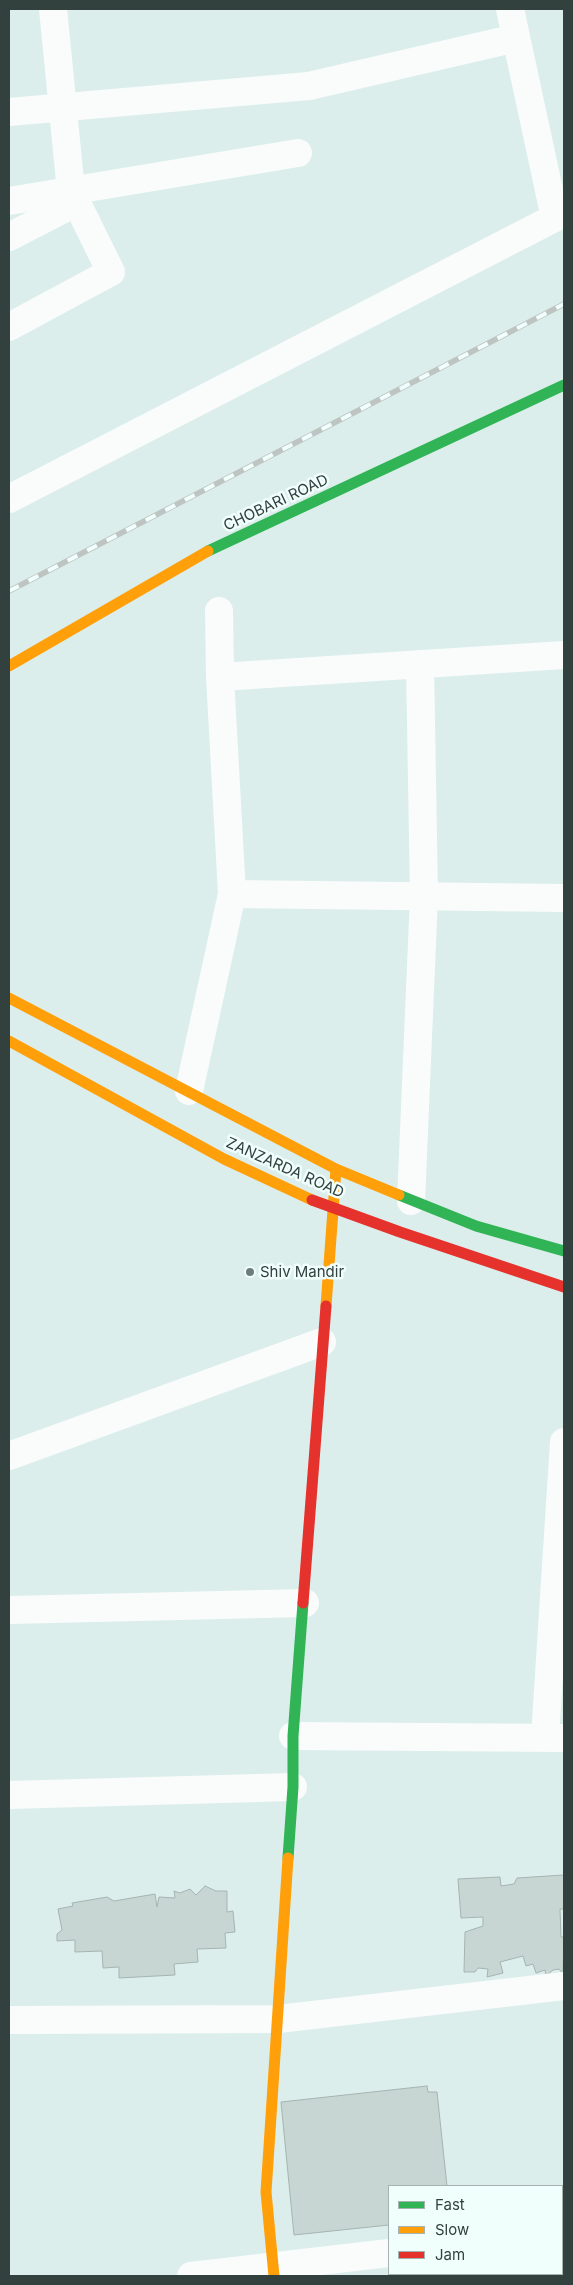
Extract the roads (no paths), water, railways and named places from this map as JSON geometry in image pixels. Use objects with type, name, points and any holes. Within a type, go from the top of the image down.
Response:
[{"type":"street","points":[[9,327],[111,272],[74,196],[53,9]]},
{"type":"street","points":[[9,499],[560,215],[510,9]]},
{"type":"street","points":[[9,112],[309,86],[516,38]]},
{"type":"street","points":[[9,201],[74,196],[298,153]]},
{"type":"street","points":[[9,237],[74,196]]},
{"type":"street","name":"CHOBARI ROAD","points":[[9,666],[210,550],[564,385]]},
{"type":"street","points":[[189,1091],[232,894],[220,677],[219,610]]},
{"type":"street","points":[[220,677],[564,655]]},
{"type":"street","points":[[411,1201],[424,896],[420,664]]},
{"type":"street","points":[[232,894],[564,898]]},
{"type":"street","points":[[9,998],[336,1169],[476,1226],[564,1250]]},
{"type":"street","name":"ZANZARDA ROAD","points":[[9,1041],[224,1159],[296,1194],[564,1287]]},
{"type":"street","points":[[274,2272],[266,2192],[293,1787],[293,1736],[305,1603],[322,1342],[336,1169]]},
{"type":"street","points":[[9,1456],[322,1342]]},
{"type":"street","points":[[293,1736],[555,1738],[564,1442]]},
{"type":"street","points":[[9,1610],[305,1603]]},
{"type":"street","points":[[9,1795],[293,1787]]},
{"type":"street","points":[[9,2020],[278,2019],[564,1986]]},
{"type":"street","points":[[191,2276],[274,2272],[388,2254]]},
{"type":"railway","points":[[9,591],[564,304]]},
{"type":"place","name":"Shiv Mandir","points":[[250,1272]]}]
